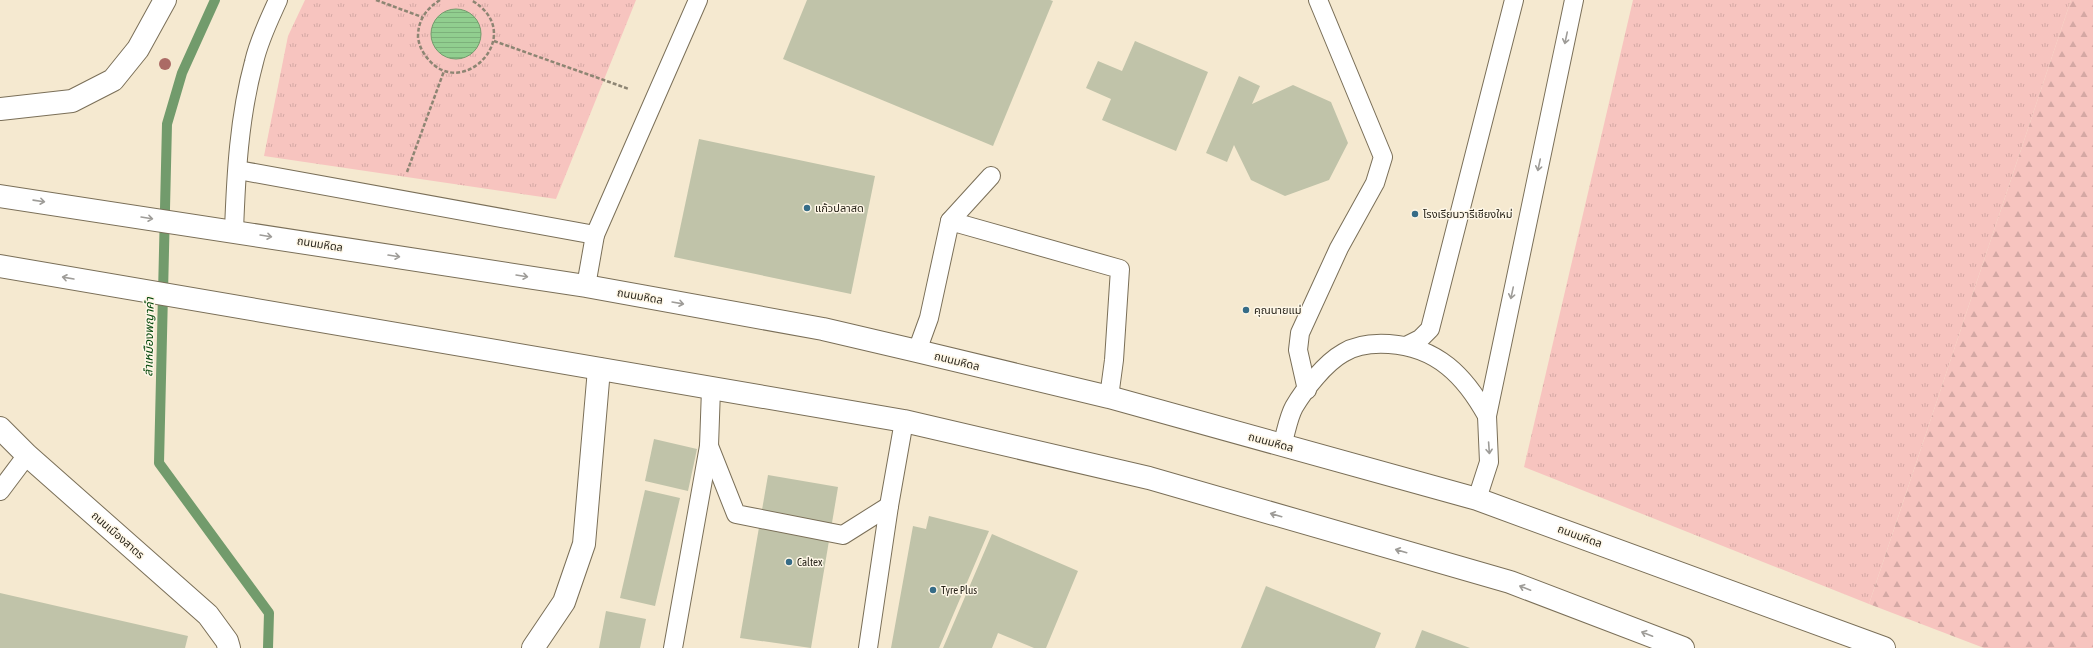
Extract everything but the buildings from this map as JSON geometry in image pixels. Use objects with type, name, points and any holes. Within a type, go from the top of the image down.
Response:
[{"type":"main road","points":[[0,109],[72,101],[113,80],[138,49],[165,0]]},
{"type":"main road","name":"ถนนมหิดล","points":[[0,196],[586,286],[823,329],[1109,397],[1477,499],[1884,648]]},
{"type":"main road","points":[[0,266],[904,421],[1149,478],[1510,582],[1683,648]]},
{"type":"main road","points":[[533,648],[564,602],[584,544],[599,369]]},
{"type":"main road","name":"ถนนเมืองสาตร","points":[[0,428],[27,454],[208,615],[227,641],[229,648]]},
{"type":"lane","points":[[234,231],[244,112],[254,61],[263,34],[278,0]]},
{"type":"lane","points":[[586,286],[596,235],[698,0]]},
{"type":"lane","points":[[1307,390],[1298,350],[1300,333],[1340,248],[1375,183],[1383,156],[1318,0]]},
{"type":"lane","points":[[1408,345],[1420,340],[1430,329],[1514,0]]},
{"type":"lane","points":[[1477,499],[1489,462],[1486,416],[1574,0]]},
{"type":"lane","points":[[238,170],[596,235]]},
{"type":"lane","points":[[917,351],[929,318],[950,221],[991,176]]},
{"type":"lane","points":[[950,221],[1120,269],[1114,360],[1109,397]]},
{"type":"lane","points":[[1282,445],[1294,408],[1307,390],[1327,366],[1342,353],[1358,345],[1375,343],[1408,345],[1434,356],[1453,370],[1471,390],[1486,416]]},
{"type":"lane","points":[[672,648],[709,446],[711,388]]},
{"type":"lane","points":[[868,648],[889,506],[904,421]]},
{"type":"lane","points":[[709,446],[736,514],[843,535],[889,506]]},
{"type":"lane","points":[[0,491],[27,454]]},
{"type":"path","points":[[376,0],[422,17]]},
{"type":"path","points":[[440,0],[430,6],[422,17],[418,29],[418,42],[424,54],[432,64],[444,71],[456,72],[469,70],[481,64],[489,53],[494,40],[494,27],[489,15],[480,5],[471,0]]},
{"type":"path","points":[[494,40],[655,98]]},
{"type":"path","points":[[398,198],[444,71]]},
{"type":"green space","points":[[305,0],[636,0],[556,199],[264,156],[288,36]]},
{"type":"green space","points":[[1633,0],[2071,0],[1869,604],[1524,467]]},
{"type":"green space","points":[[2071,0],[2093,0],[2093,648],[1984,648],[1869,604]]},
{"type":"shaded area","points":[[456,9],[466,11],[474,16],[479,24],[481,34],[479,44],[474,52],[466,57],[456,59],[446,57],[438,52],[433,44],[431,34],[433,24],[438,16],[446,11]]},
{"type":"waterway","name":"ลำเหมืองพญาคำ","points":[[215,0],[182,73],[167,124],[159,463],[269,613],[268,648]]},
{"type":"place","name":"แก้วปลาสด","points":[[807,208]]},
{"type":"place","name":"โรงเรียนวารีเชียงใหม่","points":[[1415,214]]},
{"type":"place","name":"คุณนายแม่","points":[[1246,310]]},
{"type":"place","name":"Caltex","points":[[789,562]]},
{"type":"place","name":"Tyre Plus","points":[[933,590]]}]
